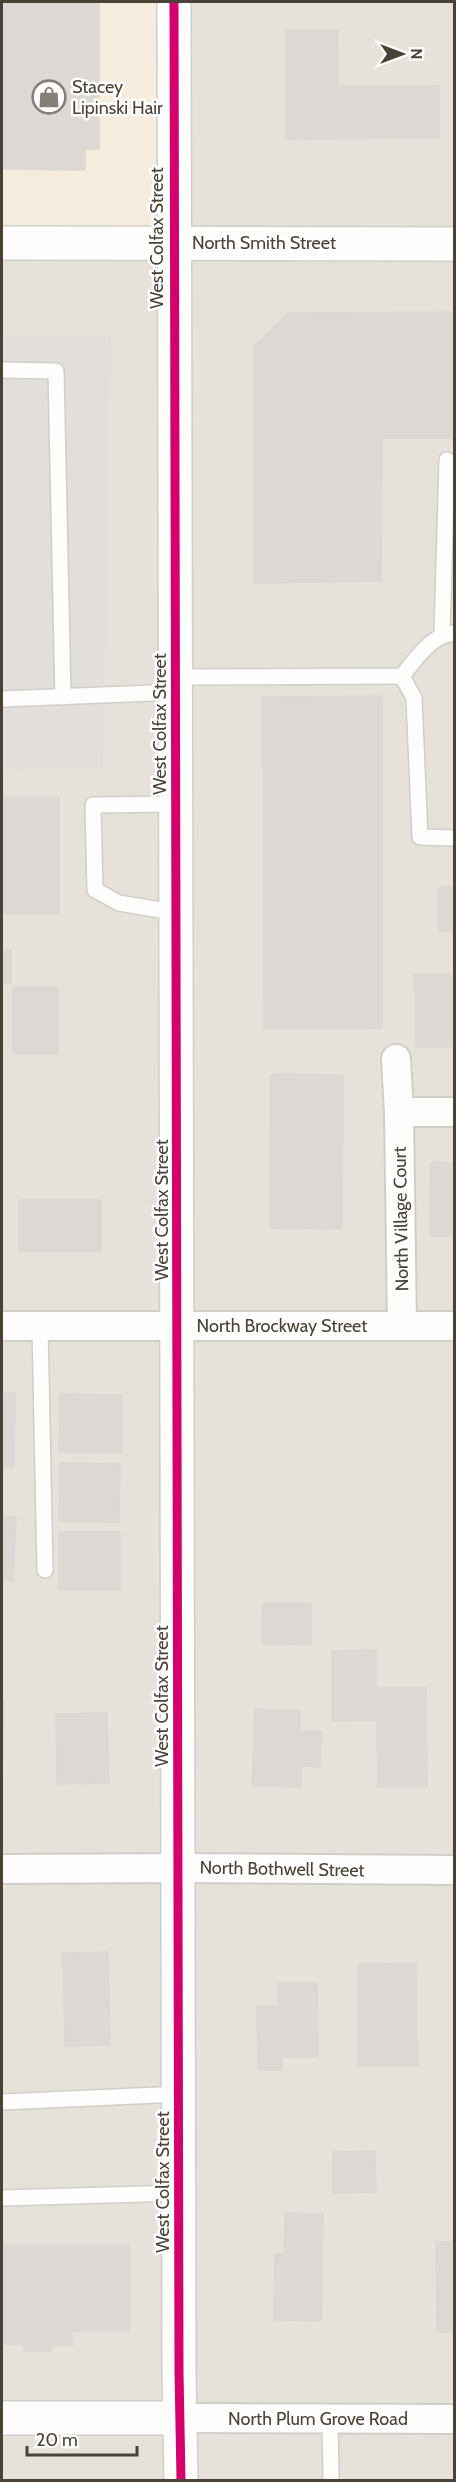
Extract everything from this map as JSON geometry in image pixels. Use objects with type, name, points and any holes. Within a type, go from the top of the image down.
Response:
[{"type":"street","name":"West Colfax Street","points":[[174,2],[182,2481]]},
{"type":"street","name":"North Smith Street","points":[[2,243],[454,244]]},
{"type":"street","name":"North Village Court","points":[[396,1059],[399,1112],[402,1326]]},
{"type":"street","points":[[399,1112],[454,1112]]},
{"type":"street","name":"North Brockway Street","points":[[2,1326],[454,1326]]},
{"type":"street","name":"North Bothwell Street","points":[[2,1869],[454,1870]]},
{"type":"street","name":"North Plum Grove Road","points":[[2,2418],[454,2419]]},
{"type":"lane","points":[[2,370],[56,371],[63,696]]},
{"type":"lane","points":[[2,699],[63,696],[177,684],[402,676],[425,648],[448,633],[447,460]]},
{"type":"lane","points":[[402,676],[414,698],[420,837],[454,838]]},
{"type":"lane","points":[[177,804],[93,805],[95,890],[119,903],[178,913]]},
{"type":"lane","points":[[40,1326],[45,1570]]},
{"type":"lane","points":[[2,2102],[180,2094]]},
{"type":"lane","points":[[2,2198],[180,2193]]},
{"type":"lane","points":[[330,2419],[331,2481]]},
{"type":"shaded area","points":[[2,2],[175,2],[173,243],[2,243]]},
{"type":"shaded area","points":[[175,2],[454,2],[454,2480],[2,2480],[2,243]]},
{"type":"shaded area","points":[[2,336],[111,336],[103,768],[2,769]]},
{"type":"building","points":[[2,2],[99,2],[99,149],[85,149],[85,170],[2,169]]},
{"type":"building","points":[[286,30],[337,30],[338,86],[439,86],[439,138],[286,139]]},
{"type":"building","points":[[454,312],[454,438],[382,438],[381,581],[255,583],[255,346],[288,313]]},
{"type":"building","points":[[382,696],[382,1028],[264,1029],[263,697]]},
{"type":"building","points":[[2,797],[59,797],[59,913],[2,913]]},
{"type":"building","points":[[439,887],[454,887],[454,931],[439,931]]},
{"type":"building","points":[[2,950],[11,950],[11,983],[2,983]]},
{"type":"building","points":[[415,974],[454,974],[454,1047],[416,1047]]},
{"type":"building","points":[[13,987],[58,987],[58,1054],[13,1054]]},
{"type":"building","points":[[271,1074],[343,1075],[342,1229],[270,1228]]},
{"type":"building","points":[[431,1162],[454,1163],[454,1236],[430,1236]]},
{"type":"building","points":[[19,1200],[101,1200],[101,1251],[19,1251]]},
{"type":"building","points":[[2,1393],[15,1393],[14,1468],[2,1468]]},
{"type":"building","points":[[60,1394],[122,1395],[122,1453],[59,1452]]},
{"type":"building","points":[[60,1463],[120,1464],[119,1522],[59,1521]]},
{"type":"building","points":[[2,1516],[16,1517],[13,1581],[2,1580]]},
{"type":"building","points":[[59,1532],[120,1532],[120,1590],[59,1590]]},
{"type":"building","points":[[263,1603],[311,1603],[311,1645],[262,1644]]},
{"type":"building","points":[[376,1650],[376,1688],[426,1688],[427,1787],[378,1787],[377,1720],[332,1721],[332,1651]]},
{"type":"building","points":[[2,1700],[4,1700],[2,1786]]},
{"type":"building","points":[[255,1709],[300,1711],[300,1731],[321,1731],[320,1767],[301,1766],[301,1787],[252,1786]]},
{"type":"building","points":[[107,1713],[109,1783],[57,1784],[56,1714]]},
{"type":"building","points":[[108,1952],[110,2045],[65,2046],[63,1953]]},
{"type":"building","points":[[416,1963],[417,2066],[358,2066],[358,1964]]},
{"type":"building","points":[[278,1983],[317,1983],[318,2057],[282,2057],[282,2070],[258,2070],[257,2007],[278,2006]]},
{"type":"building","points":[[375,2151],[376,2192],[333,2193],[333,2152]]},
{"type":"building","points":[[285,2213],[323,2214],[321,2321],[274,2320],[275,2254],[284,2254]]},
{"type":"building","points":[[436,2242],[454,2242],[454,2332],[437,2332]]},
{"type":"building","points":[[2,2245],[129,2245],[129,2331],[72,2331],[72,2345],[51,2345],[51,2351],[24,2351],[24,2344],[2,2344]]},
{"type":"cycle path","points":[[174,2],[181,2480]]},
{"type":"place","name":"Stacey Lipinski Hair","points":[[49,97]]}]
